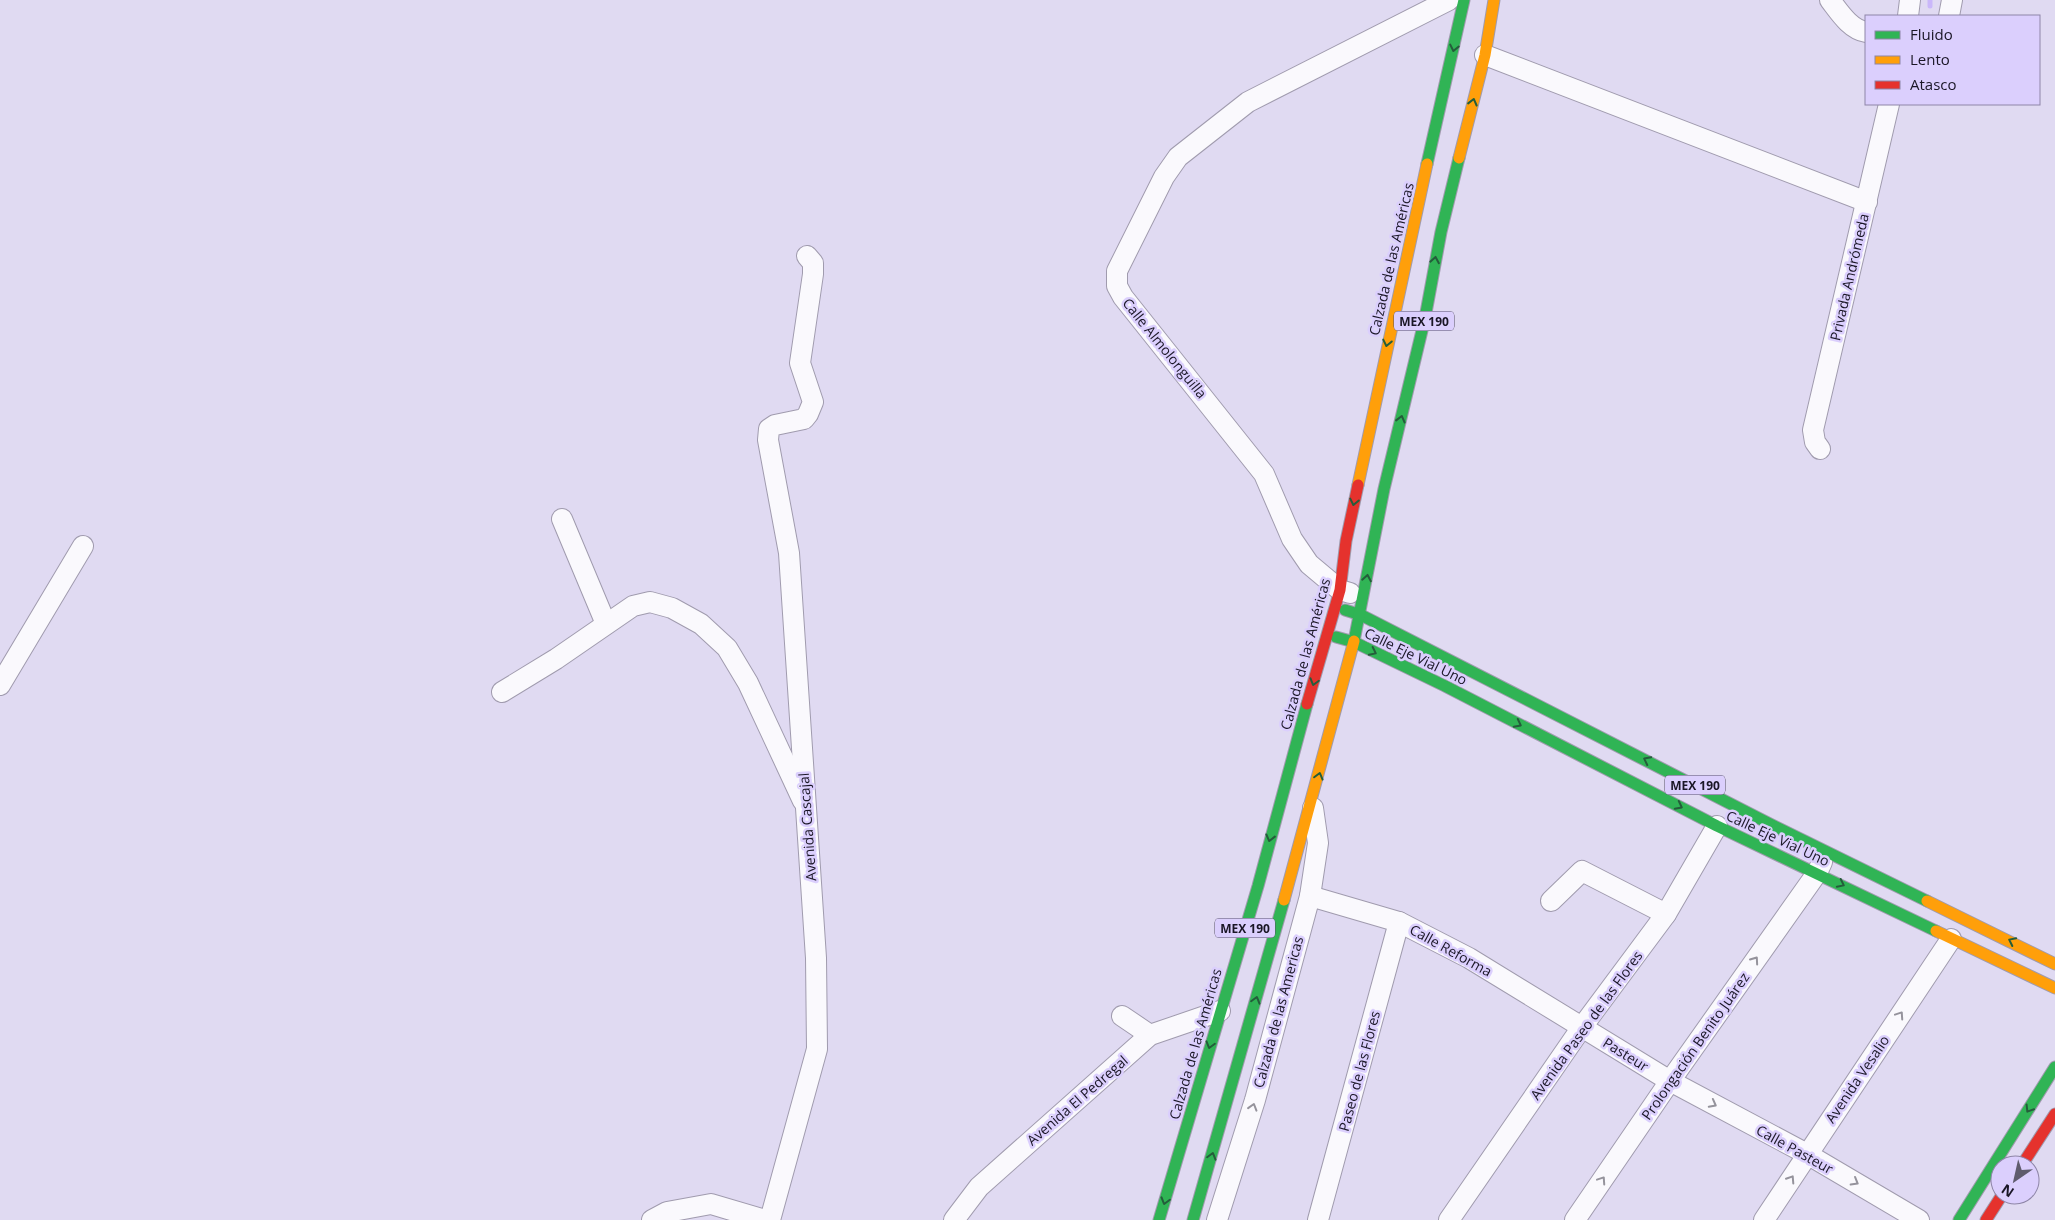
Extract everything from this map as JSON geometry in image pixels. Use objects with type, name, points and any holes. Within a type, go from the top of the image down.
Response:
[{"type":"main road","name":"Calzada de las Américas","points":[[1160,1220],[1258,886],[1284,783],[1338,598],[1346,541],[1385,352],[1464,0]]},
{"type":"main road","name":"MEX 190","points":[[1193,1220],[1312,801],[1354,642],[1384,489],[1425,318],[1440,232],[1485,55],[1494,0]]},
{"type":"main road","name":"Calle Eje Vial Uno","points":[[1362,607],[1770,824],[1828,850],[2055,964]]},
{"type":"main road","name":"Calle Eje Vial Uno","points":[[1327,635],[1354,642],[1445,686],[1717,826],[2055,988]]},
{"type":"main road","points":[[1959,1220],[2055,1068]]},
{"type":"main road","points":[[2028,1155],[2055,1114]]},
{"type":"main road","points":[[1986,1220],[1996,1205]]},
{"type":"street","name":"Calle Almolonguilla","points":[[1362,607],[1338,598],[1309,564],[1292,539],[1264,474],[1123,297],[1117,286],[1117,271],[1164,177],[1178,157],[1248,102],[1449,0]]},
{"type":"street","points":[[1830,0],[1847,22],[1865,31]]},
{"type":"street","points":[[1908,15],[1910,0]]},
{"type":"street","points":[[1948,15],[1952,0]]},
{"type":"street","points":[[1485,55],[1866,202]]},
{"type":"street","name":"Privada Andrómeda","points":[[1820,449],[1815,442],[1813,430],[1889,105]]},
{"type":"street","name":"Avenida Cascajal","points":[[770,1220],[817,1049],[816,958],[789,552],[768,440],[769,429],[775,425],[804,419],[813,402],[800,364],[813,274],[812,263],[807,256]]},
{"type":"street","points":[[562,519],[606,624]]},
{"type":"street","points":[[0,685],[83,546]]},
{"type":"street","points":[[502,692],[556,659],[633,606],[650,602],[672,608],[707,630],[726,648],[748,683],[774,736],[786,768],[806,807]]},
{"type":"street","name":"Calzada de las Americas","points":[[1217,1220],[1255,1100],[1310,896],[1318,842],[1312,801]]},
{"type":"street","name":"Avenida Paseo de las Flores","points":[[1448,1220],[1582,1027],[1666,914],[1717,826]]},
{"type":"street","name":"Prolongación Benito Juárez","points":[[1575,1220],[1670,1081],[1818,873],[1828,850]]},
{"type":"street","points":[[1551,901],[1582,871],[1666,914]]},
{"type":"street","name":"Calle Reforma","points":[[1310,896],[1399,922],[1469,958],[1582,1027]]},
{"type":"street","name":"Paseo de las Flores","points":[[1318,1220],[1399,922]]},
{"type":"street","name":"Avenida Vesalio","points":[[1764,1220],[1951,939]]},
{"type":"street","name":"Avenida El Pedregal","points":[[954,1220],[979,1187],[1150,1035],[1220,1011]]},
{"type":"street","points":[[1122,1016],[1150,1035]]},
{"type":"street","name":"Pasteur","points":[[1582,1027],[1670,1081]]},
{"type":"street","name":"Calle Pasteur","points":[[1670,1081],[1807,1154],[1919,1220]]},
{"type":"street","points":[[652,1220],[667,1212],[711,1204],[765,1220]]},
{"type":"waterway","points":[[1930,0],[1930,6]]},
{"type":"traffic: fast","points":[[1427,164],[1464,0]]},
{"type":"traffic: fast","points":[[1354,641],[1384,489],[1425,318],[1441,232],[1459,158]]},
{"type":"traffic: fast","points":[[1345,610],[1361,615],[1770,824],[1927,901]]},
{"type":"traffic: fast","points":[[1336,637],[1354,642],[1445,686],[1717,826],[1936,931]]},
{"type":"traffic: fast","points":[[1159,1220],[1258,886],[1307,704]]},
{"type":"traffic: fast","points":[[1193,1220],[1284,900]]},
{"type":"traffic: fast","points":[[1959,1220],[2055,1067]]},
{"type":"traffic: slow","points":[[1459,158],[1485,55],[1494,0]]},
{"type":"traffic: slow","points":[[1358,485],[1427,164]]},
{"type":"traffic: slow","points":[[1284,900],[1354,641]]},
{"type":"traffic: slow","points":[[1927,901],[2055,964]]},
{"type":"traffic: slow","points":[[1936,931],[2055,988]]},
{"type":"traffic: jam","points":[[1307,704],[1340,590],[1346,541],[1358,485]]},
{"type":"traffic: jam","points":[[2028,1155],[2055,1114]]},
{"type":"traffic: jam","points":[[1986,1220],[1996,1205]]}]
